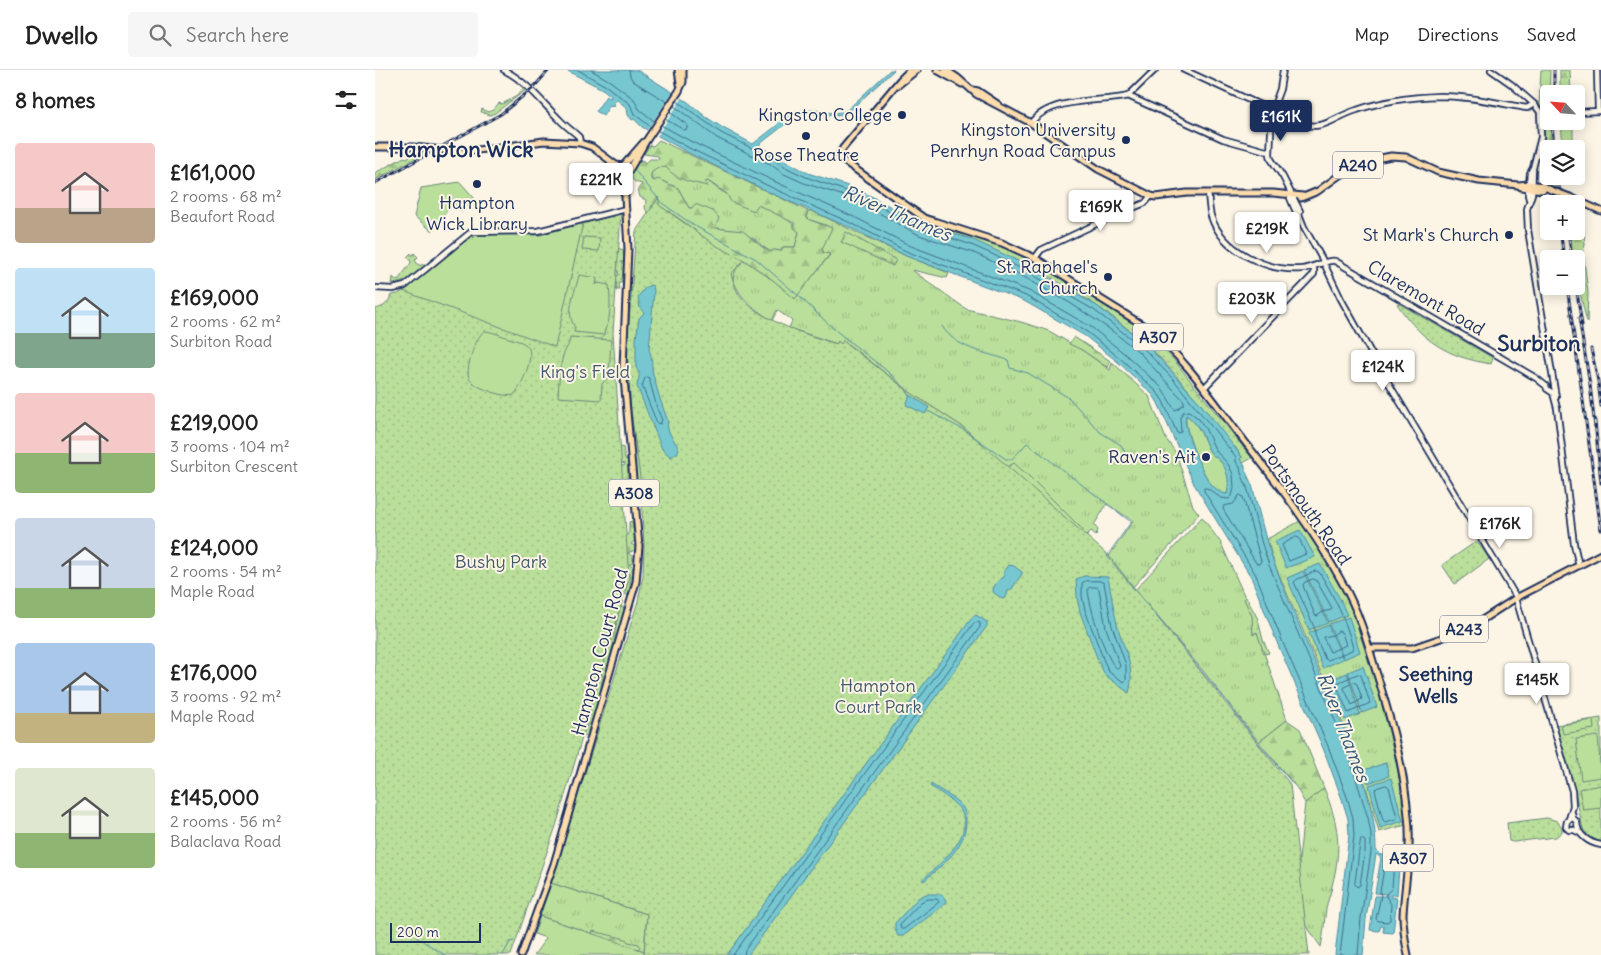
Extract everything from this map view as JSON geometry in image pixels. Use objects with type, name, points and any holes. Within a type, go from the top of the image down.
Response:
[{"type":"main road","name":"A307","points":[[894,88],[910,70]]},
{"type":"main road","name":"A307","points":[[894,88],[917,70]]},
{"type":"main road","name":"A240","points":[[937,70],[973,90],[975,94],[1031,124],[1098,169],[1151,196],[1187,194],[1281,194],[1291,196]]},
{"type":"main road","name":"A240","points":[[946,70],[965,85]]},
{"type":"main road","name":"A308","points":[[621,166],[646,141],[680,88],[681,76]]},
{"type":"main road","name":"Portsmouth Road","points":[[894,88],[839,155],[843,161],[924,218],[1002,243],[1035,258],[1159,337],[1204,388],[1283,490],[1307,524],[1344,584],[1369,648],[1396,746],[1409,816],[1409,843],[1403,915],[1408,955]]},
{"type":"main road","points":[[375,147],[413,147],[463,152],[544,142],[581,144],[592,147],[616,165],[621,166],[627,173],[622,177],[617,174],[621,166]]},
{"type":"main road","name":"A308","points":[[627,173],[639,150]]},
{"type":"main road","name":"A240","points":[[1272,194],[1274,196],[1303,196],[1318,190],[1366,161],[1391,156],[1406,157],[1439,172],[1479,180],[1543,186],[1601,211]]},
{"type":"main road","name":"Hampton Court Road","points":[[606,158],[617,174],[625,197]]},
{"type":"main road","name":"Hampton Court Road","points":[[521,955],[554,864],[634,593],[638,570],[639,546],[623,367],[628,256],[625,197],[627,173]]},
{"type":"main road","points":[[1281,194],[1286,188]]},
{"type":"main road","name":"A243","points":[[1369,648],[1412,648],[1425,645],[1482,620],[1516,598],[1601,554]]},
{"type":"street","points":[[504,70],[534,92],[558,119],[579,137],[581,144]]},
{"type":"street","points":[[1128,96],[1155,70]]},
{"type":"street","points":[[1184,70],[1312,127],[1326,124],[1358,110],[1416,98],[1440,96],[1463,98],[1527,108],[1534,104]]},
{"type":"street","points":[[1283,70],[1280,89],[1272,110],[1270,152],[1271,158],[1291,196]]},
{"type":"street","points":[[1491,70],[1505,79],[1540,109]]},
{"type":"street","points":[[1585,112],[1600,111],[1597,70]]},
{"type":"street","points":[[1031,124],[1037,116],[1058,106],[1128,96],[1229,141],[1270,152]]},
{"type":"street","points":[[1542,130],[1533,168],[1527,209],[1527,230],[1553,377],[1550,386],[1556,402],[1574,544],[1579,566]]},
{"type":"street","points":[[1280,174],[1300,211],[1299,214],[1304,227],[1341,299],[1379,367],[1516,598],[1572,791],[1571,819],[1566,822],[1566,826],[1569,830],[1575,828]]},
{"type":"street","points":[[1208,194],[1211,216],[1216,226],[1225,239],[1240,252],[1266,264],[1282,268],[1301,269],[1324,263]]},
{"type":"street","points":[[1035,258],[1041,250],[1145,203],[1151,196]]},
{"type":"street","points":[[375,288],[393,289],[405,286],[465,236],[475,231],[538,231],[626,209]]},
{"type":"street","name":"Claremont Road","points":[[1324,263],[1330,260],[1335,261],[1550,386]]},
{"type":"street","points":[[1204,388],[1314,274],[1314,267]]},
{"type":"street","points":[[1571,819],[1577,822],[1575,828]]},
{"type":"street","points":[[1575,828],[1589,842],[1601,845]]},
{"type":"green space","points":[[1541,70],[1550,70],[1550,85],[1540,85]]},
{"type":"green space","points":[[1560,70],[1570,70],[1571,85],[1560,85]]},
{"type":"green space","points":[[524,87],[527,89],[495,113],[490,115],[481,112],[482,109],[488,112],[493,110],[499,103],[502,104],[517,96]]},
{"type":"green space","points":[[1543,130],[1551,130],[1551,140],[1543,140]]},
{"type":"green space","points":[[1562,130],[1573,130],[1573,140],[1562,140]]},
{"type":"green space","points":[[659,140],[808,211],[806,217],[810,220],[832,228],[822,249],[824,253],[830,254],[795,299],[773,280],[744,260],[739,264],[734,275],[733,285],[759,330],[695,230],[670,212],[652,205],[651,208],[654,210],[649,215],[645,208],[646,200],[640,197],[638,189],[642,184],[635,182],[630,177],[639,161],[642,160],[646,163],[650,159],[659,159],[658,156],[644,154],[650,145],[653,146]],"holes":[[[666,167],[674,175],[685,180],[708,186],[705,182],[708,181],[727,194],[731,202],[754,211],[758,205],[794,223],[794,228],[799,232],[795,247],[783,247],[781,251],[774,250],[771,252],[743,231],[715,228],[719,218],[713,211],[695,204],[692,208],[689,208],[678,188],[658,179],[654,181],[651,179],[653,171]]]},
{"type":"green space","points":[[417,151],[427,152],[375,180],[375,173],[404,157],[407,158]]},
{"type":"green space","points":[[666,167],[707,186],[705,182],[708,181],[724,193],[766,208],[785,218],[799,232],[795,247],[783,247],[781,251],[774,250],[771,252],[746,235],[714,228],[692,208],[689,208],[678,188],[651,179],[653,171]]},
{"type":"green space","points":[[460,182],[475,199],[461,212],[453,203],[443,219],[432,231],[414,216],[421,188]]},
{"type":"green space","name":"Hampton Court Park","points":[[659,197],[659,205],[715,245],[744,260],[731,274],[736,289],[743,300],[754,309],[766,317],[795,330],[836,344],[838,341],[841,344],[843,341],[911,393],[963,427],[1109,556],[1290,784],[1309,955],[644,955],[647,914],[551,883],[638,601],[643,576],[644,545],[640,477],[631,411],[627,349],[636,231]]},
{"type":"green space","points":[[808,211],[812,211],[906,256],[949,273],[947,278],[912,270],[966,309],[1021,322],[1049,331],[1082,350],[1110,370],[1112,362],[1149,396],[1166,439],[1176,453],[1193,506],[1199,514],[1132,588],[1109,556],[1133,521],[1107,504],[1094,525],[1098,530],[1096,535],[1091,531],[1085,537],[1014,464],[1007,467],[963,427],[911,393],[844,341],[841,344],[837,344],[789,328],[792,321],[777,310],[772,321],[742,296],[731,274],[744,260],[795,298],[830,255],[824,253],[822,249],[826,225],[806,217]],"holes":[[[847,234],[896,260],[841,242]]]},
{"type":"green space","name":"Bushy Park","points":[[621,213],[613,333],[629,579],[556,826],[511,955],[375,955],[375,309],[385,305],[391,295],[403,291],[472,234],[473,238],[475,234],[540,235]]},
{"type":"green space","points":[[583,223],[555,347],[403,291],[472,234],[473,238],[475,234],[540,235]]},
{"type":"green space","points":[[936,226],[996,244],[1044,267],[1149,334],[1174,360],[1252,458],[1243,463],[1240,459],[1242,457],[1236,448],[1226,439],[1200,404],[1163,361],[1114,318],[1087,299],[1027,265],[965,238],[935,228]]},
{"type":"green space","points":[[846,232],[896,260],[893,266],[841,242]]},
{"type":"green space","points":[[584,237],[600,238],[599,251],[582,250]]},
{"type":"green space","points":[[1571,240],[1585,240],[1583,250],[1572,250]]},
{"type":"green space","points":[[617,248],[624,250],[623,255],[625,257],[624,262],[621,262],[624,264],[624,278],[621,279],[622,283],[619,283],[620,290],[616,290],[616,276],[619,275]]},
{"type":"green space","points":[[411,253],[411,255],[414,255],[414,253],[418,257],[415,260],[418,265],[424,263],[427,266],[406,280],[392,284],[393,277],[396,280],[399,279],[411,263],[407,257]]},
{"type":"green space","points":[[1585,268],[1588,293],[1587,323],[1581,295],[1585,295]]},
{"type":"green space","points":[[579,275],[597,278],[596,285],[598,283],[609,285],[610,314],[604,335],[574,332],[575,327],[572,321],[571,308]]},
{"type":"green space","points":[[1398,303],[1493,358],[1491,364],[1461,357],[1437,345],[1416,328],[1406,317]]},
{"type":"green space","points":[[484,331],[524,343],[528,347],[530,358],[520,386],[514,395],[510,396],[489,391],[476,385],[469,378],[468,373],[472,353]]},
{"type":"green space","name":"King's Field","points":[[570,337],[611,340],[609,376],[602,384],[601,400],[558,397],[562,361]]},
{"type":"green space","points":[[1074,337],[1109,360],[1108,368],[1082,350],[1069,344]]},
{"type":"green space","name":"Raven's Ait","points":[[1187,415],[1198,428],[1212,455],[1225,467],[1228,480],[1227,494],[1213,486],[1207,479],[1190,439],[1187,429]]},
{"type":"green space","points":[[630,416],[636,416],[644,505],[640,505],[637,502],[632,445],[634,442]]},
{"type":"green space","points":[[623,447],[625,459],[628,460],[628,480],[621,477],[620,465],[624,466],[625,464],[619,462],[620,448]]},
{"type":"green space","points":[[1014,463],[1083,530],[1082,536],[1005,473],[1007,467]]},
{"type":"green space","points":[[1202,517],[1221,543],[1255,620],[1253,635],[1257,632],[1287,720],[1259,742],[1204,672],[1135,590]]},
{"type":"green space","points":[[632,521],[635,540],[631,544],[635,546],[635,550],[628,553],[633,559],[632,564],[629,564],[633,568],[633,576],[631,577],[629,596],[623,593],[626,536],[629,532],[629,522]]},
{"type":"green space","points":[[1300,521],[1349,603],[1385,715],[1400,781],[1406,825],[1379,832],[1358,759],[1274,563],[1267,539]],"holes":[[[1363,667],[1368,683],[1362,713],[1348,673]]]},
{"type":"green space","points":[[1477,541],[1489,559],[1455,584],[1442,565]]},
{"type":"green space","points":[[1246,597],[1258,619],[1263,640],[1269,653],[1264,654],[1257,632],[1253,634],[1252,616],[1244,599]]},
{"type":"green space","points":[[620,607],[623,607],[625,611],[616,643],[614,643],[611,653],[613,654],[608,670],[602,681],[599,702],[588,730],[588,736],[581,735],[586,729],[597,678],[602,676],[599,668],[610,636],[614,636]]},
{"type":"green space","points":[[1601,718],[1601,842],[1589,837],[1583,829],[1573,783],[1556,725]]},
{"type":"green space","points":[[1287,720],[1300,729],[1324,788],[1305,803],[1296,787],[1259,742]]},
{"type":"green space","points":[[1593,720],[1594,729],[1563,734],[1561,725]]},
{"type":"green space","points":[[1598,736],[1601,777],[1581,780],[1576,739]]},
{"type":"green space","points":[[1601,785],[1601,808],[1583,810],[1579,789]]},
{"type":"green space","points":[[1324,788],[1336,825],[1338,848],[1321,947],[1294,908],[1305,803]]},
{"type":"green space","points":[[1547,818],[1557,821],[1562,827],[1562,832],[1556,837],[1509,841],[1507,823]]},
{"type":"green space","points":[[551,883],[647,914],[644,951],[540,916]]},
{"type":"green space","points":[[540,916],[644,951],[644,955],[534,955],[546,938],[534,934]]},
{"type":"green space","points":[[593,931],[626,939],[628,942],[639,944],[640,947],[637,950],[591,936]]},
{"type":"water","name":"River Thames","points":[[566,70],[637,70],[688,102],[723,128],[753,144],[784,120],[787,123],[759,146],[808,173],[848,186],[873,197],[924,225],[971,239],[1020,262],[1097,306],[1145,343],[1200,403],[1242,457],[1240,459],[1245,466],[1252,485],[1274,563],[1362,776],[1372,813],[1376,850],[1381,855],[1400,856],[1397,895],[1391,895],[1390,897],[1397,898],[1393,933],[1383,932],[1384,926],[1381,926],[1379,931],[1370,930],[1375,896],[1387,896],[1387,894],[1375,893],[1381,858],[1376,854],[1366,919],[1363,955],[1335,955],[1349,835],[1348,819],[1342,799],[1323,748],[1278,645],[1251,577],[1194,484],[1153,395],[1118,362],[1085,336],[1024,301],[906,256],[851,228],[775,195],[687,152],[642,127],[634,119],[632,120],[628,115],[627,108],[616,99],[613,106],[610,105],[603,116],[596,111],[606,96],[610,98],[611,96],[604,90]],"holes":[[[1186,415],[1199,428],[1212,455],[1224,467],[1228,480],[1227,494],[1213,486],[1203,471],[1190,439],[1185,420]]]},
{"type":"water","points":[[890,70],[894,70],[846,114],[836,116],[814,113],[814,110],[834,113],[847,110]]},
{"type":"water","points":[[650,285],[653,286],[654,291],[649,350],[652,371],[668,421],[668,428],[679,449],[671,457],[662,449],[637,386],[639,375],[636,368],[636,339],[639,318],[644,313],[640,308],[638,297]]},
{"type":"water","points":[[910,395],[929,407],[925,414],[906,405]]},
{"type":"water","points":[[1300,530],[1315,557],[1286,568],[1275,541]]},
{"type":"water","points":[[1320,564],[1347,615],[1329,622],[1304,570]]},
{"type":"water","points":[[1009,565],[1014,566],[1022,574],[1011,590],[1008,591],[1006,598],[1002,599],[993,592],[993,589],[996,583],[1004,577],[1004,572]]},
{"type":"water","points":[[1303,571],[1328,623],[1309,630],[1287,578]]},
{"type":"water","points":[[1084,576],[1108,577],[1117,624],[1130,666],[1131,684],[1129,693],[1105,675],[1099,663],[1080,612],[1077,597],[1076,579]]},
{"type":"water","points":[[974,615],[987,622],[987,626],[748,955],[727,955]]},
{"type":"water","points":[[1349,617],[1360,652],[1344,659],[1329,624]]},
{"type":"water","points":[[1328,625],[1343,659],[1323,668],[1309,633]]},
{"type":"water","points":[[1363,666],[1377,707],[1362,713],[1348,672]]},
{"type":"water","points":[[1347,673],[1360,714],[1345,720],[1328,681]]},
{"type":"water","points":[[1386,763],[1389,776],[1368,783],[1364,770]]},
{"type":"water","points":[[1391,778],[1403,821],[1380,828],[1369,785]]},
{"type":"water","points":[[931,784],[960,804],[966,819],[963,838],[953,854],[924,881],[922,880],[954,848],[964,827],[963,817],[958,807],[930,786]]},
{"type":"water","points":[[926,894],[941,894],[946,900],[944,905],[903,936],[898,936],[895,923],[918,898]]},
{"type":"pier","points":[[674,90],[683,97],[656,139],[645,131]]},
{"type":"waterway","points":[[780,125],[796,113],[816,112]]},
{"type":"waterway","points":[[636,172],[662,203],[693,225],[756,259],[835,330],[887,371],[905,388],[910,396]]},
{"type":"waterway","points":[[942,326],[948,334],[963,345],[1008,360],[1010,368],[1028,373],[1069,398],[1100,432],[1121,445],[1129,460]]},
{"type":"waterway","points":[[928,411],[964,430],[1006,459],[1012,459],[1027,443],[1131,522],[1107,556],[1294,785]]},
{"type":"waterway","points":[[416,937],[445,955]]},
{"type":"waterway","points":[[503,955],[510,942],[514,941]]},
{"type":"railway","points":[[375,183],[501,114],[533,88],[549,70]]},
{"type":"railway","points":[[1554,70],[1554,85]]},
{"type":"railway","points":[[1553,130],[1553,140]]},
{"type":"railway","points":[[1559,185],[1560,195]]},
{"type":"railway","points":[[1562,240],[1563,250]]},
{"type":"railway","points":[[1569,240],[1571,250]]},
{"type":"railway","points":[[1568,295],[1601,530]]},
{"type":"railway","points":[[1577,295],[1582,325]]},
{"type":"railway","points":[[1579,318],[1595,427]]},
{"type":"railway","points":[[1591,349],[1601,406]]},
{"type":"railway","points":[[1595,421],[1601,483]]},
{"type":"place","name":"Kingston College","points":[[902,115]]},
{"type":"place","name":"Rose Theatre","points":[[806,136]]},
{"type":"place","name":"Kingston University Penrhyn Road Campus","points":[[1126,140]]},
{"type":"place","name":"Hampton Wick Library","points":[[477,184]]},
{"type":"place","name":"St Mark's Church","points":[[1509,235]]},
{"type":"place","name":"St. Raphael's Church","points":[[1108,277]]},
{"type":"place","name":"Raven's Ait","points":[[1206,457]]},
{"type":"district","name":"Hampton Wick","points":[[461,149]]},
{"type":"district","name":"Surbiton","points":[[1539,343]]},
{"type":"district","name":"Seething Wells","points":[[1436,685]]}]
